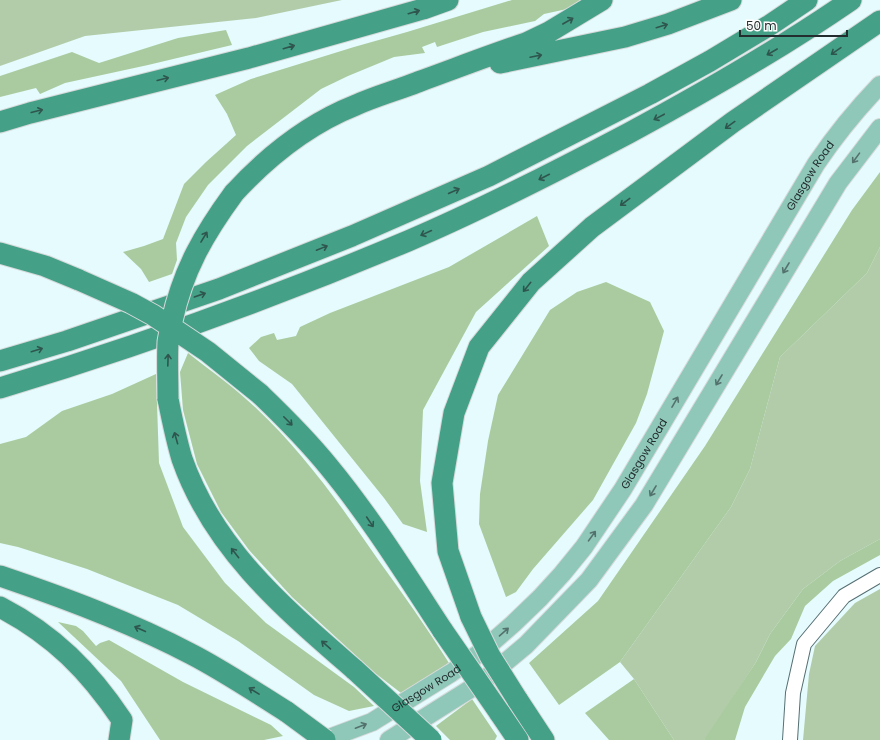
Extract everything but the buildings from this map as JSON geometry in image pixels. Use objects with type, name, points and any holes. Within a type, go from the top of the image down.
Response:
[{"type":"highway","points":[[0,122],[30,113],[249,58],[415,11],[448,0]]},
{"type":"highway","points":[[431,740],[356,670],[305,626],[255,578],[220,533],[201,501],[182,458],[168,399],[167,364],[169,340],[175,307],[190,265],[203,239],[234,193],[254,172],[278,151],[300,135],[354,105],[526,43],[550,32],[602,0]]},
{"type":"highway","points":[[403,88],[501,63],[625,37],[668,24],[731,0]]},
{"type":"highway","points":[[0,361],[74,338],[219,289],[352,236],[482,179],[650,94],[770,25],[807,0]]},
{"type":"highway","points":[[0,388],[119,350],[239,308],[410,240],[502,198],[594,152],[680,106],[778,48],[851,0]]},
{"type":"highway","points":[[544,740],[490,656],[471,617],[448,551],[442,483],[454,413],[479,346],[531,282],[592,227],[733,122],[880,20]]},
{"type":"highway","points":[[0,253],[45,266],[131,303],[153,315],[208,352],[260,394],[296,429],[329,466],[359,506],[518,740]]},
{"type":"highway","points":[[0,576],[99,611],[192,654],[287,712],[325,740]]},
{"type":"highway","points":[[0,580],[43,590]]},
{"type":"highway","points":[[0,607],[35,628],[70,656],[90,676],[108,699],[121,730],[137,740]]},
{"type":"main road","name":"Glasgow Road","points":[[325,740],[372,722],[474,656],[513,624],[562,574],[588,541],[623,489],[816,164],[848,121],[880,85]]},
{"type":"main road","points":[[389,740],[483,681],[526,645],[589,580],[644,505],[838,184],[880,128]]},
{"type":"street","points":[[790,740],[793,693],[804,644],[844,596],[880,575]]},
{"type":"green space","points":[[0,0],[342,0],[256,18],[85,36],[0,66]]},
{"type":"green space","points":[[512,0],[580,0],[567,9],[544,14],[535,21],[483,32],[437,47],[435,42],[422,47],[425,53],[394,57],[321,89],[247,146],[208,185],[186,217],[176,243],[177,260],[172,274],[149,282],[141,269],[123,252],[163,239],[184,184],[236,135],[227,114],[215,95],[251,79]]},
{"type":"green space","points":[[226,30],[232,45],[65,83],[40,94],[36,88],[0,97],[0,76],[72,52],[99,63],[178,38]]},
{"type":"green space","points":[[880,172],[880,247],[867,273],[780,357],[750,469],[731,507],[620,662],[559,705],[529,663],[598,601],[705,446],[852,210]]},
{"type":"green space","points":[[537,216],[549,246],[476,312],[423,410],[420,481],[427,532],[403,524],[384,498],[292,384],[259,361],[249,348],[261,337],[274,333],[277,340],[296,336],[300,327],[330,313],[449,267]]},
{"type":"green space","points":[[880,247],[880,539],[840,561],[803,589],[770,634],[756,662],[707,738],[704,740],[674,740],[634,679],[620,662],[731,507],[750,469],[780,357],[867,273]]},
{"type":"green space","points":[[606,282],[650,302],[664,331],[647,394],[636,423],[593,500],[533,569],[516,592],[506,597],[479,524],[480,494],[488,441],[498,395],[550,310],[577,292]]},
{"type":"green space","points":[[188,353],[248,401],[274,425],[322,481],[415,611],[449,663],[401,693],[375,673],[292,597],[249,550],[221,512],[197,464],[183,410],[180,372]]},
{"type":"green space","points":[[156,374],[159,463],[183,527],[225,583],[266,623],[354,687],[374,706],[349,711],[314,695],[238,641],[178,605],[87,569],[18,547],[0,543],[0,444],[26,437],[62,411],[112,394]]},
{"type":"green space","points":[[880,539],[880,555],[833,581],[805,606],[791,639],[775,656],[745,707],[735,740],[704,740],[756,662],[770,634],[803,589],[840,561]]},
{"type":"green space","points":[[880,589],[880,740],[803,740],[809,674],[815,646],[855,603]]},
{"type":"green space","points":[[58,622],[76,626],[83,631],[96,646],[109,640],[183,682],[271,725],[283,736],[264,740],[160,740],[121,681]]},
{"type":"green space","points":[[634,679],[674,740],[609,740],[585,713]]},
{"type":"green space","points":[[472,699],[497,736],[495,740],[450,740],[436,726]]}]
